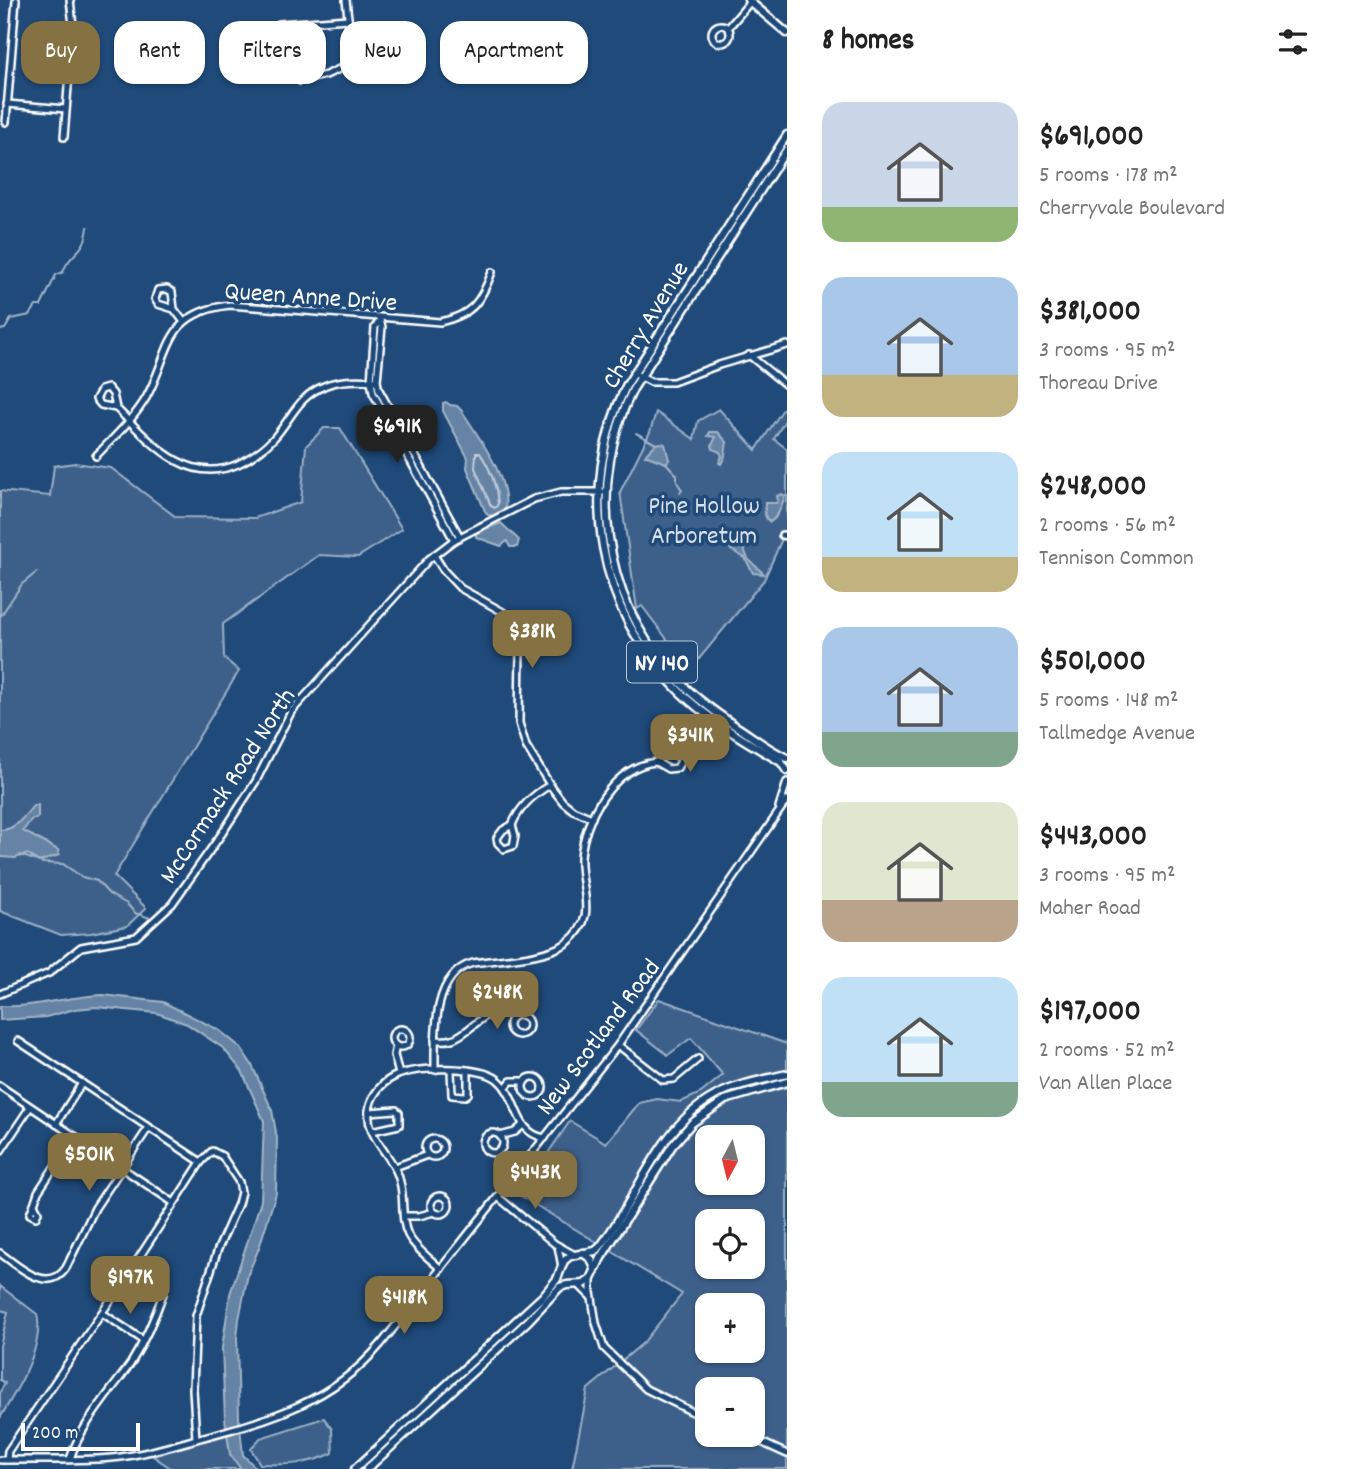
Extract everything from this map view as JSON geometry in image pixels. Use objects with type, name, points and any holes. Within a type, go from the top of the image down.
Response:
[{"type":"main road","points":[[749,1],[787,34]]},
{"type":"main road","name":"Cherry Avenue","points":[[636,375],[787,135]]},
{"type":"main road","name":"Cherry Avenue","points":[[787,149],[621,396],[603,457],[600,528],[608,572],[623,612],[644,650],[664,676],[687,699],[723,726],[781,762],[787,771]]},
{"type":"main road","name":"Cherry Avenue","points":[[602,492],[615,570],[629,609],[650,646],[700,701],[787,758]]},
{"type":"main road","points":[[356,1468],[543,1296],[553,1285],[564,1261],[573,1254],[595,1251],[602,1244],[665,1142],[686,1117],[722,1093],[787,1074]]},
{"type":"main road","points":[[370,1466],[528,1321],[557,1289],[591,1279],[672,1146],[692,1123],[725,1100],[787,1082]]},
{"type":"main road","points":[[583,1253],[592,1259],[595,1269]]},
{"type":"main road","points":[[562,1269],[564,1276],[576,1284]]},
{"type":"street","points":[[6,122],[16,0]]},
{"type":"street","points":[[62,0],[70,1],[73,24],[64,137]]},
{"type":"street","points":[[326,75],[348,65],[352,52],[346,0]]},
{"type":"street","points":[[729,27],[749,1]]},
{"type":"street","points":[[320,21],[348,19]]},
{"type":"street","points":[[8,104],[66,109]]},
{"type":"street","name":"Queen Anne Drive","points":[[184,322],[211,307],[230,305],[379,320],[428,323],[454,319],[479,301],[492,272]]},
{"type":"street","points":[[96,456],[145,400],[174,333],[184,322],[174,309]]},
{"type":"street","name":"Queen Anne Drive","points":[[374,381],[375,327],[379,320]]},
{"type":"street","points":[[636,375],[654,383],[673,382],[749,355],[787,345]]},
{"type":"street","points":[[749,355],[787,386]]},
{"type":"street","points":[[116,408],[172,460],[191,468],[215,470],[239,463],[262,449],[274,439],[294,409],[308,394],[326,385],[346,381],[374,381],[405,447],[457,539]]},
{"type":"street","name":"McCormack Road North","points":[[0,994],[49,973],[81,947],[136,937],[172,904],[256,780],[291,712],[434,555],[457,539],[534,499],[549,494],[602,492]]},
{"type":"street","points":[[434,555],[460,588],[503,612],[515,627],[520,647],[519,723],[526,746],[550,785],[573,810],[592,818]]},
{"type":"street","points":[[435,1070],[435,1040],[444,991],[457,970],[473,962],[545,952],[567,943],[576,934],[587,909],[581,858],[585,835],[592,818],[605,795],[619,780],[638,767],[656,762]]},
{"type":"street","name":"New Scotland Road","points":[[775,816],[787,782]]},
{"type":"street","points":[[512,825],[527,803],[550,785]]},
{"type":"street","name":"New Scotland Road","points":[[4,1460],[133,1455],[216,1434],[303,1405],[326,1393],[353,1373],[368,1360],[618,1045],[787,800]]},
{"type":"street","points":[[435,1040],[456,1038],[496,1011],[515,1016]]},
{"type":"street","points":[[18,1041],[201,1162]]},
{"type":"street","points":[[618,1045],[663,1080],[674,1079],[698,1059]]},
{"type":"street","points":[[396,1046],[394,1055],[399,1074]]},
{"type":"street","points":[[451,1070],[453,1095],[465,1096],[468,1094],[468,1070]]},
{"type":"street","points":[[441,1269],[408,1236],[402,1189],[395,1167],[372,1131],[369,1112],[378,1088],[399,1074],[468,1070],[489,1074],[506,1087],[523,1125],[532,1135],[536,1149]]},
{"type":"street","points":[[506,1087],[511,1081],[525,1081]]},
{"type":"street","points":[[56,1124],[82,1083]]},
{"type":"street","points":[[0,1086],[174,1203]]},
{"type":"street","points":[[0,1152],[30,1107]]},
{"type":"street","points":[[369,1112],[396,1111],[399,1117],[399,1125],[372,1131]]},
{"type":"street","points":[[500,1136],[515,1132],[523,1125]]},
{"type":"street","points":[[0,1253],[35,1277],[50,1279],[59,1276],[66,1268],[94,1208],[149,1127]]},
{"type":"street","points":[[532,1135],[545,1138]]},
{"type":"street","points":[[34,1204],[38,1192],[75,1136]]},
{"type":"street","points":[[4,1460],[201,1162],[212,1151],[222,1156],[239,1182],[242,1192],[218,1249],[196,1316],[193,1388],[196,1439]]},
{"type":"street","points":[[395,1167],[427,1155]]},
{"type":"street","points":[[498,1197],[558,1246],[573,1254]]},
{"type":"street","points":[[404,1216],[434,1212]]},
{"type":"street","points":[[558,1246],[562,1269]]},
{"type":"street","points":[[591,1279],[598,1333],[604,1348],[635,1380],[657,1396],[695,1413]]},
{"type":"street","points":[[69,1459],[76,1443],[132,1362],[143,1340],[163,1294],[153,1283]]},
{"type":"street","points":[[576,1284],[593,1299]]},
{"type":"street","points":[[102,1313],[143,1340]]},
{"type":"street","points":[[765,1444],[787,1454]]},
{"type":"green space","name":"Pine Hollow Arboretum","points":[[787,403],[787,417],[774,439],[787,449],[787,532],[764,580],[690,670],[642,606],[637,609],[620,492],[650,432],[656,412],[694,439],[698,421],[719,409],[756,450]]},
{"type":"green space","points":[[324,428],[340,428],[402,529],[358,557],[319,555],[223,624],[224,658],[239,671],[114,876],[146,908],[127,926],[61,935],[0,911],[0,491],[50,496],[54,466],[75,463],[111,468],[176,517],[255,518],[301,502],[306,446]]},
{"type":"green space","points":[[659,999],[787,1044],[787,1469],[572,1469],[588,1389],[643,1343],[682,1294],[519,1195],[570,1121],[606,1143],[639,1103],[657,1099],[681,1102],[701,1093],[723,1075],[691,1038],[668,1055],[636,1030]]},
{"type":"green space","points":[[0,1286],[37,1314],[38,1327],[37,1340],[28,1368],[0,1418],[0,1392],[5,1383],[0,1380],[0,1346],[8,1312],[0,1310]]},
{"type":"green space","points":[[324,1418],[332,1429],[333,1453],[324,1457],[297,1463],[260,1464],[251,1449],[260,1438]]},
{"type":"green space","points":[[233,1432],[249,1469],[172,1469],[153,1456]]},
{"type":"water","points":[[443,403],[462,411],[498,472],[503,485],[505,510],[494,516],[485,511],[467,468],[468,458],[443,411]]},
{"type":"water","points":[[710,432],[718,432],[727,442],[721,464],[719,463],[722,456],[712,445],[716,437],[708,436]]},
{"type":"water","points":[[660,443],[665,444],[669,460],[666,463],[645,455]]},
{"type":"water","points":[[777,496],[785,496],[781,507],[770,522],[765,516],[765,503],[778,502]]},
{"type":"water","points":[[501,523],[519,540],[517,547],[510,547],[507,541],[501,546],[476,537],[476,533]]},
{"type":"water","points":[[733,541],[742,544],[748,559],[764,574],[753,573],[745,558],[731,550],[729,545]]},
{"type":"water","points":[[34,805],[38,805],[38,817],[31,820],[23,831],[58,850],[59,855],[39,862],[28,854],[15,858],[2,857],[0,830],[15,825]]},
{"type":"water","points":[[103,995],[163,1002],[219,1030],[240,1047],[252,1065],[272,1110],[277,1138],[276,1193],[248,1274],[237,1338],[243,1455],[257,1469],[241,1469],[230,1454],[225,1419],[222,1348],[230,1294],[261,1201],[264,1121],[242,1071],[223,1048],[187,1024],[157,1013],[96,1007],[75,1009],[46,1017],[0,1020],[0,1006]]},
{"type":"waterway","points":[[0,330],[5,329],[11,319],[30,315],[36,306],[41,306],[56,275],[63,272],[69,260],[84,243],[88,227]]},
{"type":"waterway","points":[[636,433],[656,444]]},
{"type":"waterway","points":[[666,463],[677,475],[677,482],[682,490],[680,493]]},
{"type":"waterway","points":[[0,617],[22,584],[37,572]]},
{"type":"waterway","points":[[20,855],[43,863],[63,864],[82,877],[97,881],[109,894],[127,904],[135,913],[150,918]]}]
